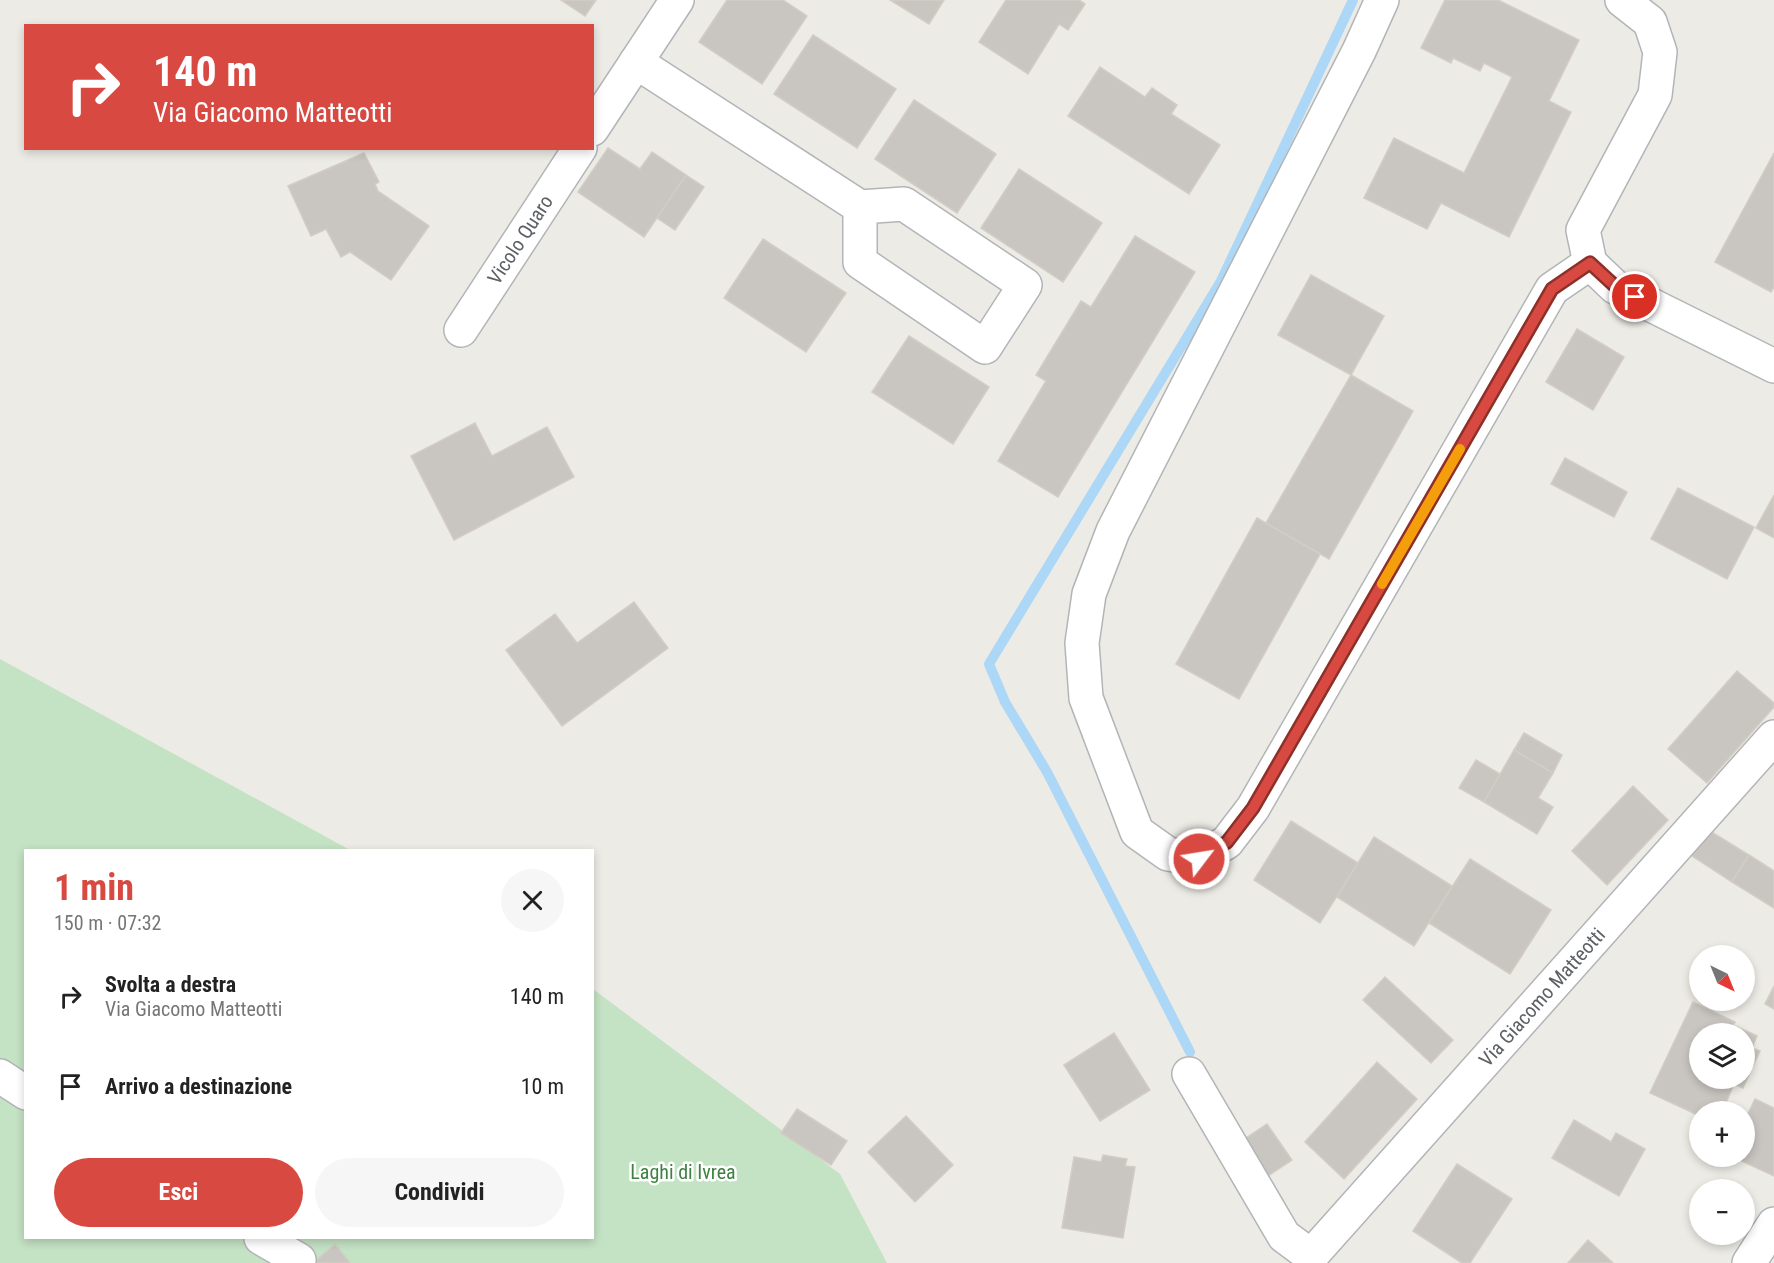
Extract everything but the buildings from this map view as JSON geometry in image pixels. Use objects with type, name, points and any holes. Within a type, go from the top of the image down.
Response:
[{"type":"street","points":[[594,126],[677,0]]},
{"type":"street","points":[[1382,0],[1359,51],[1113,531],[1089,594],[1082,643],[1086,698],[1137,832],[1168,854],[1199,859],[1227,842],[1253,808],[1552,289],[1590,263]]},
{"type":"street","points":[[1622,0],[1650,22],[1660,52],[1656,85],[1654,95],[1582,230],[1590,263],[1616,287],[1774,366]]},
{"type":"street","points":[[636,62],[860,207],[904,204],[1025,285],[985,347],[860,262],[860,207]]},
{"type":"street","name":"Vicolo Quaro","points":[[461,330],[579,150]]},
{"type":"street","name":"Via Giacomo Matteotti","points":[[1189,1074],[1284,1236],[1310,1260],[1762,772],[1774,737]]},
{"type":"street","points":[[0,1076],[24,1092]]},
{"type":"street","points":[[1749,1263],[1774,1224]]},
{"type":"street","points":[[263,1239],[299,1260]]},
{"type":"green space","name":"Laghi di Ivrea","points":[[0,659],[348,849],[24,849],[24,1239],[594,1239],[594,990],[840,1174],[887,1263],[0,1263]]},
{"type":"waterway","points":[[1190,1052],[1047,772],[1005,702],[989,664],[1221,281],[1353,0]]},
{"type":"slow traffic","points":[[1382,584],[1460,449]]},
{"type":"route","points":[[1199,859],[1227,842],[1253,808],[1552,289],[1590,263],[1616,287],[1635,297]]}]
